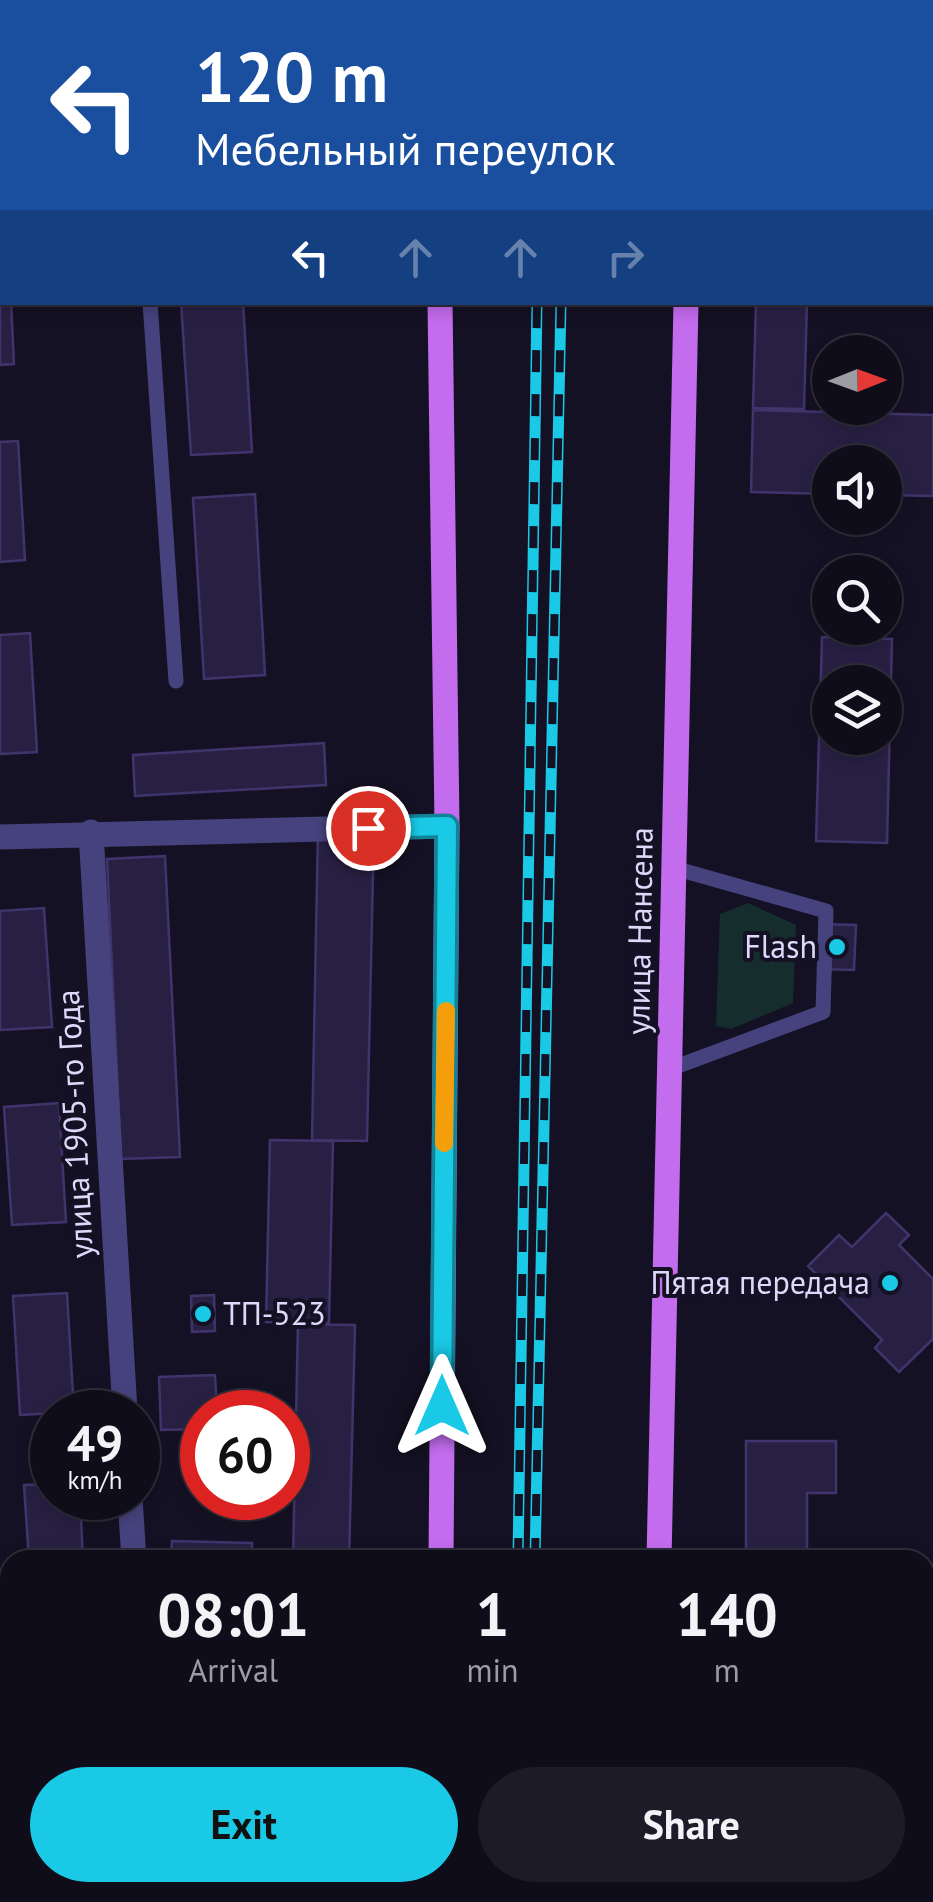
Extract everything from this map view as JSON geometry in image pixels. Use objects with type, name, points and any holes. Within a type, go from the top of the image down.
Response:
[{"type":"main road","points":[[440,305],[447,826],[441,1550]]},
{"type":"main road","name":"улица Нансена","points":[[660,1550],[686,305]]},
{"type":"street","points":[[0,836],[447,826]]},
{"type":"street","name":"улица 1905-го Года","points":[[91,832],[124,1390]]},
{"type":"street","points":[[131,1520],[133,1550]]},
{"type":"lane","points":[[150,305],[176,680]]},
{"type":"lane","points":[[670,1069],[823,1012],[826,911],[674,868]]},
{"type":"green space","points":[[748,903],[796,925],[793,1003],[731,1029],[716,1026],[720,914]]},
{"type":"building","points":[[0,305],[11,305],[14,364],[0,365]]},
{"type":"building","points":[[181,305],[243,305],[252,452],[191,455]]},
{"type":"building","points":[[756,305],[807,305],[804,409],[753,408]]},
{"type":"building","points":[[753,410],[812,412],[812,425],[902,425],[902,414],[933,415],[933,496],[902,495],[902,445],[812,445],[812,494],[751,492]]},
{"type":"building","points":[[18,441],[25,560],[0,562],[0,442]]},
{"type":"building","points":[[255,494],[265,675],[204,679],[193,498]]},
{"type":"building","points":[[30,633],[37,752],[0,754],[0,635]]},
{"type":"building","points":[[822,645],[892,645],[891,665],[821,665]]},
{"type":"building","points":[[324,743],[326,785],[135,796],[133,755]]},
{"type":"building","points":[[819,755],[889,755],[887,843],[816,841]]},
{"type":"building","points":[[318,828],[374,829],[367,1141],[312,1140]]},
{"type":"building","points":[[165,856],[180,1157],[121,1159],[107,859]]},
{"type":"building","points":[[44,908],[52,1027],[0,1030],[0,911]]},
{"type":"building","name":"Flash","points":[[820,924],[856,925],[854,970],[818,969]]},
{"type":"building","points":[[59,1103],[66,1222],[12,1225],[4,1107]]},
{"type":"building","points":[[270,1140],[333,1141],[329,1323],[266,1322]]},
{"type":"building","points":[[886,1213],[909,1235],[899,1245],[933,1279],[933,1339],[899,1372],[875,1348],[882,1340],[808,1266],[839,1235],[852,1247]]},
{"type":"building","points":[[67,1293],[73,1390],[30,1390],[30,1414],[20,1415],[13,1296]]},
{"type":"building","name":"ТП-523","points":[[214,1295],[215,1331],[192,1332],[191,1296]]},
{"type":"building","points":[[298,1324],[355,1325],[349,1550],[293,1550],[294,1520],[310,1520],[310,1390],[297,1390]]},
{"type":"building","points":[[215,1375],[216,1390],[180,1390],[180,1430],[161,1430],[159,1377]]},
{"type":"building","points":[[746,1441],[836,1441],[836,1493],[807,1493],[807,1550],[746,1550]]},
{"type":"building","points":[[24,1485],[30,1485],[30,1520],[81,1520],[83,1550],[28,1550]]},
{"type":"building","points":[[172,1541],[252,1543],[252,1550],[172,1550]]},
{"type":"railway","points":[[518,1550],[537,305]]},
{"type":"railway","points":[[535,1550],[561,305]]},
{"type":"slow traffic","points":[[444,1143],[446,1011]]},
{"type":"place","name":"Flash","points":[[837,947]]},
{"type":"place","name":"Пятая передача","points":[[890,1283]]},
{"type":"place","name":"ТП-523","points":[[203,1314]]},
{"type":"route","points":[[368,828],[447,826],[442,1406]]}]
